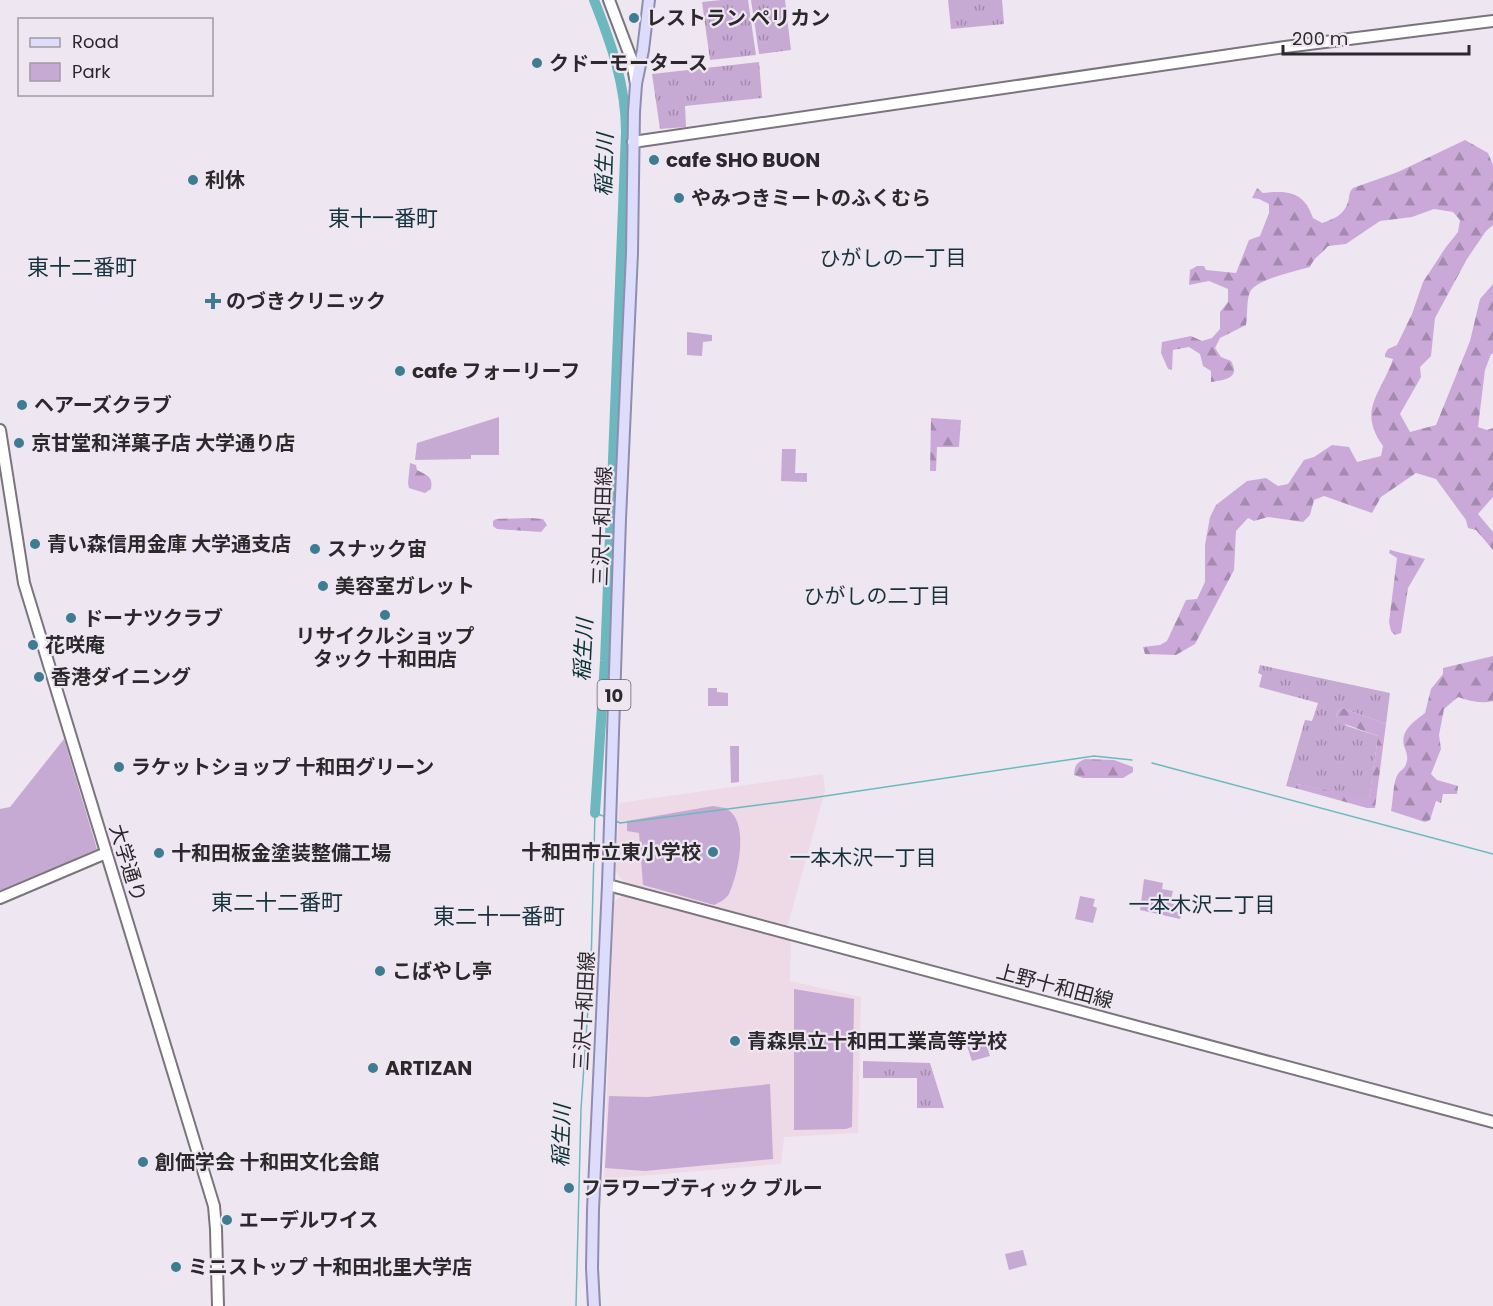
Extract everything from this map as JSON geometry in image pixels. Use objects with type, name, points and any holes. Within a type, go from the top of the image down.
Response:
[{"type":"main road","name":"三沢十和田線","points":[[594,1306],[593,1210],[632,253],[633,142],[636,84],[643,50],[648,0]]},
{"type":"street","name":"10","points":[[609,0],[632,61],[636,84]]},
{"type":"street","points":[[633,142],[1274,49],[1493,21]]},
{"type":"street","name":"大学通り","points":[[0,430],[24,583],[214,1206],[218,1306]]},
{"type":"street","points":[[0,898],[106,853]]},
{"type":"street","name":"上野十和田線","points":[[608,885],[1493,1122]]},
{"type":"shaded area","name":"十和田市立東小学校","points":[[823,774],[825,791],[787,928],[624,882],[616,872],[619,803]]},
{"type":"shaded area","name":"青森県立十和田工業高等学校","points":[[623,895],[791,939],[790,981],[861,997],[858,1133],[784,1137],[781,1164],[604,1179],[614,902]]},
{"type":"green space","points":[[748,0],[756,55],[710,60],[702,2]]},
{"type":"green space","points":[[751,0],[785,0],[791,50],[759,54]]},
{"type":"green space","points":[[948,0],[1002,0],[1004,24],[951,29]]},
{"type":"green space","points":[[759,62],[762,98],[685,106],[686,127],[660,129],[652,74]]},
{"type":"green space","points":[[1465,140],[1488,153],[1493,165],[1493,225],[1486,231],[1467,259],[1435,318],[1431,356],[1420,367],[1421,377],[1400,414],[1410,432],[1436,425],[1470,341],[1480,299],[1493,284],[1493,354],[1485,370],[1478,427],[1487,430],[1493,428],[1493,497],[1478,514],[1493,532],[1493,550],[1476,530],[1468,528],[1466,520],[1436,479],[1416,473],[1381,497],[1372,513],[1324,496],[1314,500],[1310,515],[1303,522],[1268,517],[1254,521],[1248,518],[1236,531],[1234,570],[1195,644],[1176,655],[1145,654],[1143,647],[1160,645],[1167,641],[1186,600],[1197,599],[1205,582],[1205,545],[1210,517],[1216,505],[1247,481],[1266,478],[1278,486],[1288,484],[1304,460],[1314,457],[1332,445],[1349,447],[1357,462],[1381,456],[1383,446],[1375,433],[1372,412],[1374,402],[1393,359],[1385,357],[1385,354],[1388,349],[1397,345],[1412,314],[1423,282],[1458,232],[1460,220],[1453,212],[1434,209],[1412,217],[1380,221],[1346,244],[1328,246],[1310,267],[1260,283],[1250,292],[1246,325],[1220,338],[1215,348],[1221,357],[1231,361],[1234,372],[1230,378],[1211,382],[1211,371],[1203,366],[1200,354],[1189,347],[1173,350],[1172,370],[1168,369],[1161,353],[1162,342],[1191,336],[1202,341],[1212,338],[1220,329],[1220,312],[1228,302],[1228,289],[1209,281],[1189,285],[1190,270],[1197,266],[1204,266],[1206,270],[1236,273],[1249,240],[1260,236],[1269,213],[1269,204],[1252,198],[1257,188],[1263,193],[1281,192],[1300,198],[1313,218],[1322,223],[1334,218],[1344,210],[1353,188],[1398,172]]},
{"type":"green space","points":[[687,332],[712,335],[712,341],[703,342],[702,356],[687,355]]},
{"type":"green space","points":[[499,417],[499,455],[471,455],[471,459],[415,460],[417,443]]},
{"type":"green space","points":[[931,418],[961,420],[959,447],[937,447],[936,471],[930,471]]},
{"type":"green space","points":[[782,449],[796,449],[795,473],[807,473],[807,482],[781,481]]},
{"type":"green space","points":[[410,463],[416,465],[417,470],[430,479],[431,489],[425,493],[409,488]]},
{"type":"green space","points":[[496,519],[543,519],[547,525],[541,532],[497,529],[493,526],[493,521]]},
{"type":"green space","points":[[1390,550],[1425,559],[1408,588],[1401,633],[1395,635],[1391,631],[1389,622],[1397,558],[1389,553]]},
{"type":"green space","points":[[1493,656],[1493,701],[1475,702],[1458,697],[1444,709],[1439,735],[1441,749],[1431,774],[1437,780],[1458,786],[1457,794],[1443,794],[1441,803],[1436,801],[1430,820],[1425,822],[1391,811],[1396,777],[1407,761],[1404,735],[1409,726],[1425,713],[1431,689],[1443,674],[1443,668]]},
{"type":"green space","points":[[1260,665],[1390,693],[1386,724],[1342,708],[1337,712],[1336,717],[1347,726],[1378,736],[1369,800],[1297,784],[1295,788],[1286,786],[1305,720],[1312,721],[1318,703],[1259,687],[1262,675],[1258,673]]},
{"type":"green space","points":[[708,688],[717,688],[717,692],[728,693],[728,706],[708,706]]},
{"type":"green space","points":[[1342,708],[1386,724],[1375,808],[1367,808],[1295,788],[1297,784],[1369,799],[1378,736],[1339,722],[1336,717],[1337,712]]},
{"type":"green space","points":[[64,739],[97,849],[0,892],[0,809],[10,807]]},
{"type":"green space","points":[[730,746],[739,746],[739,782],[731,783]]},
{"type":"green space","points":[[1085,759],[1114,760],[1133,767],[1133,772],[1123,778],[1083,778],[1074,775],[1076,765]]},
{"type":"green space","points":[[713,806],[727,809],[734,816],[738,825],[740,849],[736,875],[729,894],[714,905],[643,885],[639,833],[627,831],[627,821]]},
{"type":"green space","points":[[1144,879],[1163,883],[1162,889],[1173,891],[1170,903],[1176,905],[1175,911],[1182,913],[1180,919],[1140,910]]},
{"type":"green space","points":[[1080,896],[1095,899],[1093,906],[1097,908],[1093,923],[1075,919]]},
{"type":"green space","points":[[794,989],[854,999],[852,1127],[794,1130]]},
{"type":"green space","points":[[986,1043],[990,1056],[972,1061],[967,1046]]},
{"type":"green space","points":[[863,1061],[930,1063],[944,1108],[917,1108],[917,1078],[863,1078]]},
{"type":"green space","points":[[770,1084],[773,1159],[645,1171],[605,1168],[609,1096],[647,1097]]},
{"type":"green space","points":[[1023,1250],[1027,1265],[1009,1270],[1005,1254]]},
{"type":"waterway","name":"稲生川","points":[[594,0],[612,48],[623,98],[626,132],[605,661],[595,813]]},
{"type":"waterway","points":[[616,821],[620,823],[805,799],[1094,756],[1132,760]]},
{"type":"waterway","points":[[1152,763],[1493,854]]},
{"type":"waterway","name":"稲生川","points":[[576,1306],[581,1109],[591,965],[595,813],[606,817]]},
{"type":"place","name":"レストラン ペリカン","points":[[634,18]]},
{"type":"place","name":"クドーモータース","points":[[537,63]]},
{"type":"place","name":"cafe SHO BUON","points":[[654,160]]},
{"type":"place","name":"利休","points":[[193,180]]},
{"type":"place","name":"やみつきミートのふくむら","points":[[679,198]]},
{"type":"place","name":"のづきクリニック","points":[[213,301]]},
{"type":"place","name":"cafe フォーリーフ","points":[[400,371]]},
{"type":"place","name":"ヘアーズクラブ","points":[[22,405]]},
{"type":"place","name":"京甘堂和洋菓子店 大学通り店","points":[[19,443]]},
{"type":"place","name":"青い森信用金庫 大学通支店","points":[[35,544]]},
{"type":"place","name":"スナック宙","points":[[315,549]]},
{"type":"place","name":"美容室ガレット","points":[[323,586]]},
{"type":"place","name":"リサイクルショップ タック 十和田店","points":[[385,615]]},
{"type":"place","name":"ドーナツクラブ","points":[[71,618]]},
{"type":"place","name":"花咲庵","points":[[33,645]]},
{"type":"place","name":"香港ダイニング","points":[[39,677]]},
{"type":"place","name":"ラケットショップ 十和田グリーン","points":[[119,767]]},
{"type":"place","name":"十和田市立東小学校","points":[[713,852]]},
{"type":"place","name":"十和田板金塗装整備工場","points":[[159,853]]},
{"type":"place","name":"こばやし亭","points":[[380,971]]},
{"type":"place","name":"青森県立十和田工業高等学校","points":[[735,1041]]},
{"type":"place","name":"ARTIZAN","points":[[373,1068]]},
{"type":"place","name":"創価学会 十和田文化会館","points":[[143,1162]]},
{"type":"place","name":"フラワーブティック ブルー","points":[[569,1188]]},
{"type":"place","name":"エーデルワイス","points":[[227,1220]]},
{"type":"place","name":"ミニストップ 十和田北里大学店","points":[[176,1267]]},
{"type":"district","name":"東十一番町","points":[[383,218]]},
{"type":"district","name":"ひがしの一丁目","points":[[893,257]]},
{"type":"district","name":"東十二番町","points":[[82,267]]},
{"type":"district","name":"ひがしの二丁目","points":[[877,595]]},
{"type":"district","name":"一本木沢一丁目","points":[[863,857]]},
{"type":"district","name":"東二十二番町","points":[[277,902]]},
{"type":"district","name":"一本木沢二丁目","points":[[1202,904]]},
{"type":"district","name":"東二十一番町","points":[[499,916]]}]
